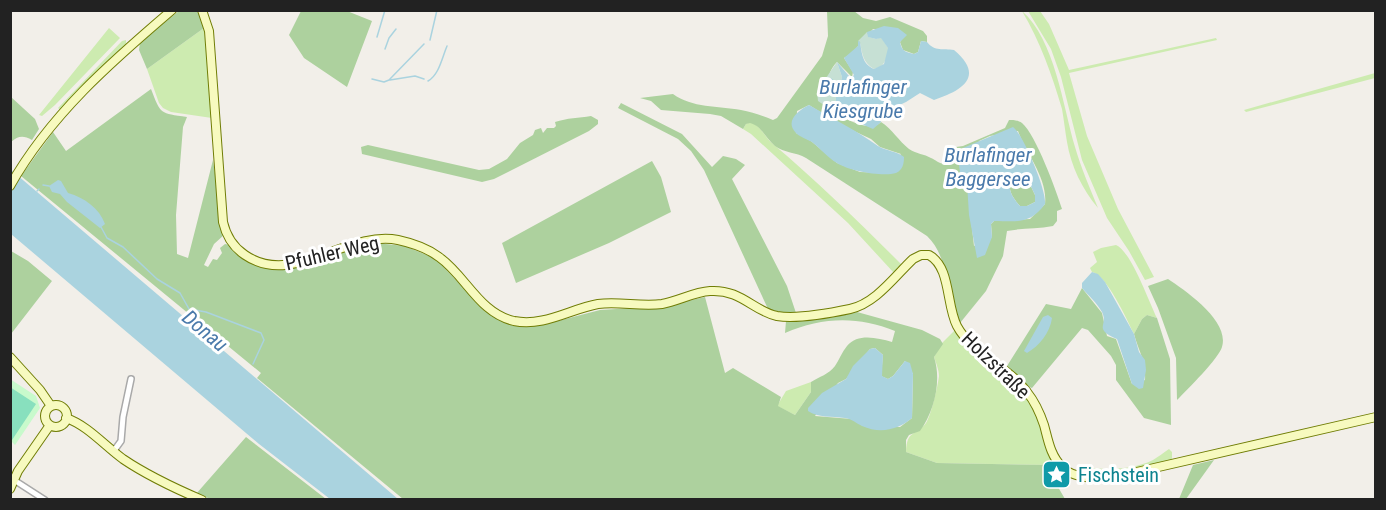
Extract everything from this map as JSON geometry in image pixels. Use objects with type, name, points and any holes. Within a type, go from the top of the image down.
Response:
[{"type":"street","points":[[10,186],[46,132],[84,89],[172,10]]},
{"type":"street","name":"Pfuhler Weg","points":[[202,10],[209,31],[223,222],[228,237],[239,251],[261,263],[279,266],[298,263],[370,239],[395,239],[417,245],[441,258],[488,309],[508,319],[534,322],[573,312]]},
{"type":"street","name":"Holzstraße","points":[[573,312],[606,303],[662,304],[710,291],[732,293],[778,316],[848,309],[869,301],[913,259],[921,255],[929,255],[939,264],[953,315],[961,333],[1014,377],[1026,390],[1036,405],[1054,458],[1073,474],[1094,478],[1115,477],[1376,417]]},
{"type":"street","points":[[10,357],[40,390],[51,406]]},
{"type":"street","points":[[113,452],[121,441],[123,433],[123,417],[131,379]]},
{"type":"street","points":[[51,406],[62,407],[66,413],[64,423],[59,427],[47,422],[45,415],[51,406]]},
{"type":"street","points":[[66,418],[80,424],[113,452],[151,476],[202,500]]},
{"type":"street","points":[[45,500],[12,486],[27,458],[50,425]]},
{"type":"green space","points":[[179,11],[197,11],[202,17],[204,28],[147,69],[139,50],[140,42]]},
{"type":"green space","points":[[301,11],[347,11],[372,21],[347,87],[304,58],[289,35]]},
{"type":"green space","points":[[827,11],[854,11],[863,18],[876,21],[890,17],[923,31],[927,36],[927,42],[921,41],[918,52],[914,54],[903,50],[900,42],[902,39],[881,29],[873,29],[852,53],[844,58],[853,72],[852,77],[837,62],[828,77],[825,107],[845,118],[869,126],[881,122],[909,149],[944,164],[943,157],[949,148],[963,146],[1005,128],[1009,120],[1022,123],[1039,150],[1062,209],[1057,211],[1057,221],[1053,226],[1007,231],[1003,256],[986,291],[960,323],[940,255],[927,236],[806,158],[779,148],[761,129],[750,123],[746,124],[743,129],[721,116],[661,110],[651,101],[640,98],[673,94],[688,102],[745,111],[773,120],[777,118],[822,56],[828,36]],"holes":[[[809,105],[841,125],[871,139],[880,147],[901,154],[886,173],[860,172],[837,163],[811,141],[796,133],[797,111]],[[1018,131],[1040,176],[1045,204],[1030,219],[994,221],[991,224],[992,237],[974,246],[967,183],[979,141],[990,136]]]},
{"type":"green space","points":[[1022,11],[1043,39],[1050,56],[1077,155],[1098,208],[1082,185],[1074,168],[1062,109],[1054,84],[1040,46]]},
{"type":"green space","points":[[1028,11],[1040,11],[1049,24],[1069,70],[1216,38],[1217,40],[1069,73],[1087,136],[1118,209],[1154,277],[1145,280],[1107,218],[1082,160],[1061,77],[1051,49]]},
{"type":"green space","points":[[109,28],[120,38],[55,105],[42,116],[39,115]]},
{"type":"green space","points":[[204,28],[212,118],[171,112],[163,108],[159,103],[147,69]]},
{"type":"green space","points":[[867,32],[869,37],[876,39],[881,37],[889,49],[883,64],[874,69],[865,61],[858,41]]},
{"type":"green space","points":[[126,40],[126,46],[60,110],[58,108],[122,41]]},
{"type":"green space","points":[[837,62],[842,77],[837,83],[836,113],[818,101],[817,91]]},
{"type":"green space","points":[[1375,73],[1375,78],[1246,112],[1244,110]]},
{"type":"green space","points":[[151,89],[157,104],[163,111],[171,115],[187,117],[183,127],[176,215],[177,254],[188,258],[213,160],[224,235],[214,244],[204,265],[208,267],[213,259],[217,260],[222,253],[220,248],[225,244],[230,245],[246,259],[273,269],[291,268],[366,242],[405,246],[436,259],[476,301],[504,322],[542,325],[600,310],[665,306],[705,297],[725,373],[733,368],[781,397],[778,406],[795,415],[811,392],[811,382],[833,369],[851,342],[868,338],[892,342],[895,331],[867,323],[840,320],[813,324],[785,333],[786,321],[857,312],[922,330],[940,339],[943,344],[934,357],[937,386],[933,406],[920,431],[909,435],[906,440],[906,452],[937,463],[1051,465],[1063,479],[1058,487],[1065,499],[403,499],[257,378],[261,373],[21,176],[53,132],[66,151]],"holes":[[[875,348],[883,355],[881,376],[888,379],[893,376],[905,361],[913,374],[912,418],[900,427],[863,426],[852,419],[815,416],[838,383],[846,379],[870,349]]]},
{"type":"green space","points":[[11,97],[35,119],[39,129],[32,140],[21,137],[11,142]]},
{"type":"green space","points":[[621,103],[682,134],[712,167],[723,156],[736,159],[745,165],[732,179],[787,286],[796,313],[779,313],[768,309],[704,170],[691,151],[678,139],[618,108]]},
{"type":"green space","points":[[591,116],[598,120],[598,124],[589,131],[494,179],[482,182],[362,154],[361,147],[368,145],[479,170],[489,169],[507,159],[520,143],[533,135],[535,130],[541,128],[543,133],[547,128],[554,128],[555,122]]},
{"type":"green space","points":[[750,122],[839,203],[902,265],[894,273],[848,223],[743,129]]},
{"type":"green space","points":[[652,161],[661,177],[671,212],[609,243],[516,283],[502,243]]},
{"type":"green space","points":[[1019,175],[1027,178],[1035,195],[1035,202],[1027,206],[1020,206],[1010,190],[1011,182]]},
{"type":"green space","points":[[1116,245],[1128,257],[1157,318],[1147,315],[1142,319],[1134,334],[1110,289],[1090,268],[1097,262],[1093,252]]},
{"type":"green space","points":[[11,251],[28,261],[52,281],[11,334]]},
{"type":"green space","points":[[1168,279],[1205,308],[1213,317],[1223,337],[1222,347],[1215,359],[1177,400],[1176,358],[1148,286]]},
{"type":"green space","points":[[1082,288],[1102,313],[1107,336],[1116,339],[1132,384],[1145,380],[1143,362],[1134,334],[1142,319],[1147,315],[1157,318],[1170,359],[1171,425],[1144,418],[1116,380],[1116,365],[1111,356],[1088,330],[1082,328],[1032,388],[1026,386],[1007,366],[1046,304],[1071,309]]},
{"type":"green space","points":[[955,330],[1024,391],[1037,414],[1052,460],[1051,465],[937,463],[906,452],[910,436],[926,423],[932,407],[939,376],[934,357],[942,343]]},
{"type":"green space","points":[[10,379],[36,396],[40,408],[15,445],[11,441]]},
{"type":"green space","points":[[811,382],[811,392],[795,415],[777,406],[786,391]]},
{"type":"green space","points":[[10,387],[36,404],[12,440],[10,438]]},
{"type":"green space","points":[[246,437],[326,499],[214,500],[196,494]]},
{"type":"green space","points":[[1169,449],[1172,452],[1172,461],[1149,467],[1115,474],[1079,472],[1088,468],[1112,469],[1136,466],[1153,460]]},
{"type":"green space","points":[[1214,460],[1186,499],[1179,499],[1193,465]]},
{"type":"water","name":"Burlafinger Kiesgrube","points":[[884,26],[898,28],[907,35],[900,42],[908,53],[918,52],[921,41],[936,48],[954,50],[968,68],[969,75],[961,87],[944,96],[934,100],[920,93],[883,113],[881,122],[873,129],[836,113],[836,97],[829,84],[831,78],[837,83],[841,81],[842,77],[837,62],[849,76],[854,75],[844,58],[858,46],[858,41],[863,58],[870,67],[874,69],[884,64],[888,48],[881,38],[868,37],[867,32]]},
{"type":"water","points":[[809,105],[878,146],[904,157],[902,168],[896,173],[875,174],[842,166],[834,161],[793,129],[794,116]]},
{"type":"water","name":"Burlafinger Baggersee","points":[[1013,127],[1028,151],[1045,197],[1045,204],[1028,219],[994,221],[991,224],[992,237],[985,255],[977,258],[969,215],[967,183],[960,173],[958,156],[963,148]],"holes":[[[1019,175],[1027,178],[1035,195],[1035,202],[1027,206],[1020,206],[1010,186],[1014,178]]]},
{"type":"water","points":[[10,169],[398,499],[330,499],[259,444],[11,234]]},
{"type":"water","points":[[58,180],[68,193],[95,208],[105,224],[100,228],[60,194],[52,192],[49,186]]},
{"type":"water","points":[[1092,272],[1098,274],[1105,282],[1134,334],[1139,352],[1145,360],[1143,388],[1139,389],[1132,384],[1117,339],[1105,332],[1102,312],[1082,288],[1082,283]]},
{"type":"water","points":[[1048,315],[1052,318],[1046,334],[1036,347],[1027,353],[1024,351],[1043,317]]},
{"type":"water","points":[[875,348],[883,355],[882,376],[888,379],[905,361],[910,363],[913,374],[912,418],[895,428],[875,430],[852,420],[821,416],[808,411],[808,408],[822,393],[846,379],[853,366],[870,349]]},
{"type":"waterway","points":[[377,37],[385,10]]},
{"type":"waterway","points":[[430,40],[437,10]]},
{"type":"waterway","points":[[385,49],[396,29]]},
{"type":"waterway","points":[[372,79],[384,82],[389,80],[424,44]]},
{"type":"waterway","points":[[428,81],[438,70],[447,46]]},
{"type":"waterway","points":[[390,80],[415,76],[424,79]]},
{"type":"waterway","points":[[43,185],[49,186]]},
{"type":"waterway","name":"Donau","points":[[101,227],[107,238],[123,247],[157,279],[180,293],[189,309],[206,312],[261,333],[264,340],[253,364]]},
{"type":"place","name":"Fischstein","points":[[1057,475]]}]
